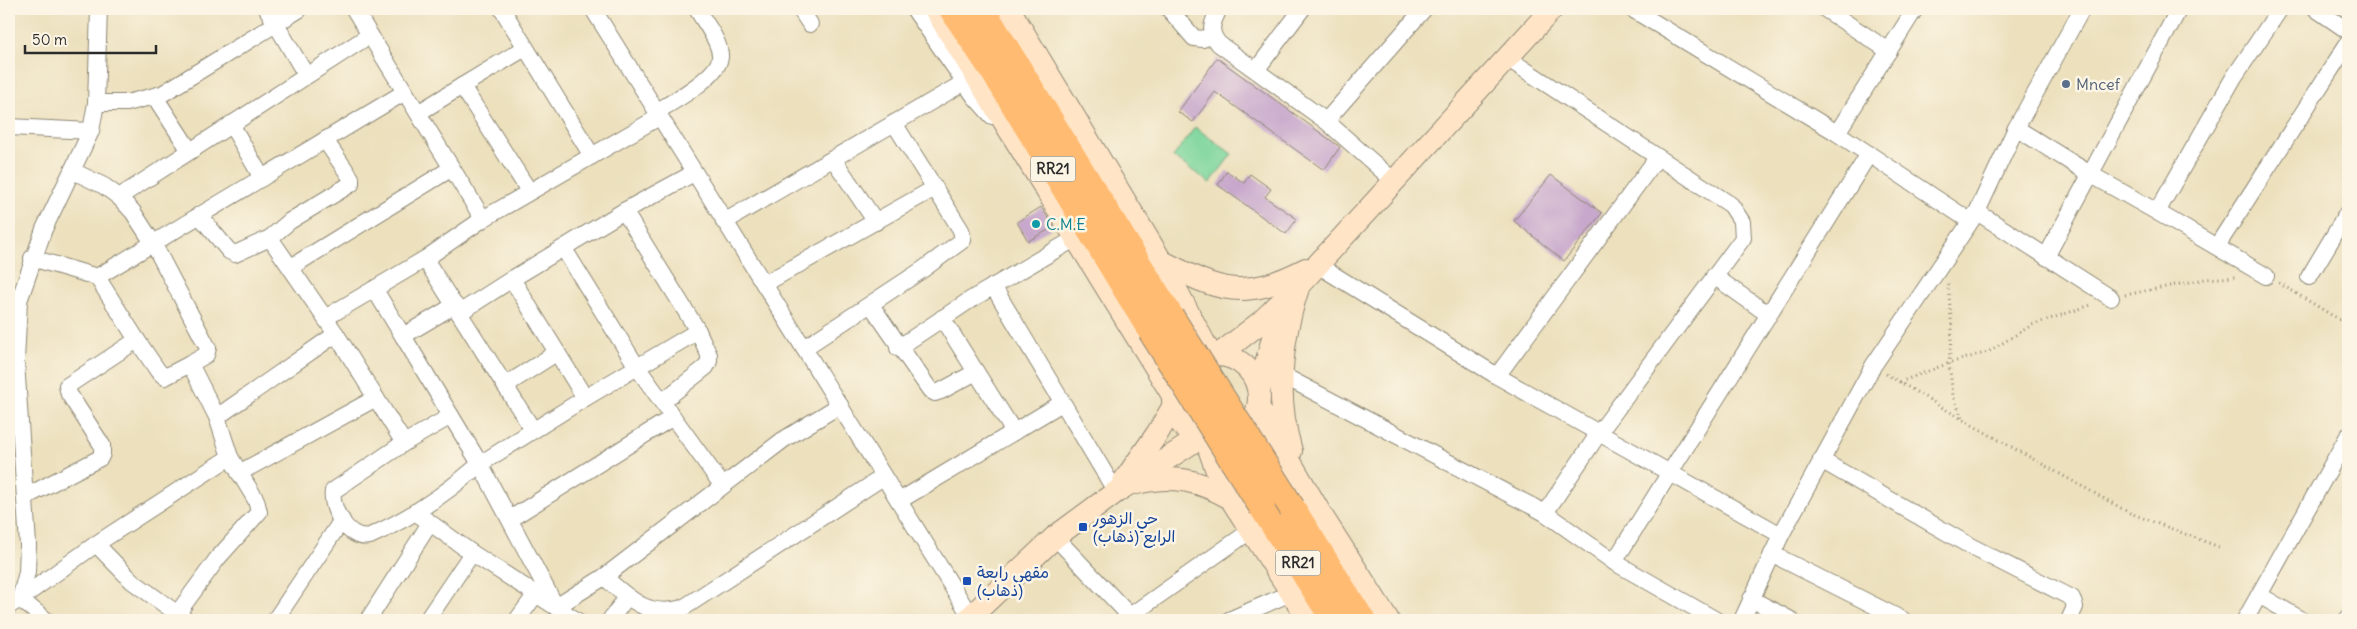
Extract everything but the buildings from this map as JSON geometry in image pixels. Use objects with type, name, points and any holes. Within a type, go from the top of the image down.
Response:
[{"type":"highway","name":"RR21","points":[[952,9],[1067,191],[1292,508],[1362,620]]},
{"type":"highway","name":"RR21","points":[[982,9],[1148,259],[1161,324],[1262,506],[1334,620]]},
{"type":"main road","points":[[935,9],[1076,238],[1172,400],[1182,426],[1202,439],[1215,442],[1234,437],[1250,425],[1259,399],[1267,353],[1292,291]]},
{"type":"main road","points":[[1009,9],[1148,259],[1215,354],[1231,357],[1250,370],[1259,399],[1298,473],[1323,518],[1388,620]]},
{"type":"main road","points":[[1116,492],[1150,445],[1172,400],[1174,384],[1184,368],[1192,361],[1215,354],[1260,322],[1292,291],[1552,9]]},
{"type":"main road","points":[[1148,259],[1204,283],[1241,290],[1273,285],[1316,264]]},
{"type":"main road","points":[[1292,291],[1282,375],[1283,408],[1288,442],[1298,473]]},
{"type":"main road","points":[[969,618],[1055,537],[1116,492],[1202,439]]},
{"type":"main road","points":[[1202,439],[1215,470],[1230,498],[1309,620]]},
{"type":"main road","points":[[1116,492],[1134,483],[1154,478],[1174,477],[1194,481],[1230,498]]},
{"type":"street","points":[[14,603],[27,572],[25,498],[14,408],[12,333],[32,258],[91,131],[96,103],[99,9]]},
{"type":"street","points":[[267,9],[306,75]]},
{"type":"street","points":[[96,103],[127,103],[155,97],[180,85],[300,9]]},
{"type":"street","points":[[354,9],[483,219]]},
{"type":"street","points":[[502,9],[592,156]]},
{"type":"street","points":[[593,9],[724,222],[840,405],[969,618]]},
{"type":"street","points":[[325,318],[425,259],[483,219],[592,156],[658,114],[703,82],[719,61],[720,54],[714,39],[696,9]]},
{"type":"street","points":[[800,9],[810,24]]},
{"type":"street","points":[[914,9],[983,107],[1012,134]]},
{"type":"street","points":[[1169,9],[1194,38],[1203,39],[1212,35]]},
{"type":"street","points":[[1220,9],[1214,20],[1212,35],[1219,44],[1257,69],[1326,121],[1394,181]]},
{"type":"street","points":[[1257,69],[1302,9]]},
{"type":"street","points":[[1326,121],[1424,9]]},
{"type":"street","points":[[1632,9],[1973,217],[2046,256],[2111,298]]},
{"type":"street","points":[[1825,9],[1889,51]]},
{"type":"street","points":[[1837,133],[1915,9]]},
{"type":"street","points":[[1742,620],[1781,535],[1873,366],[1973,217],[2016,128],[2082,9]]},
{"type":"street","points":[[2046,256],[2178,9]]},
{"type":"street","points":[[2157,212],[2234,77],[2280,9]]},
{"type":"street","points":[[2316,9],[2348,31]]},
{"type":"street","points":[[119,197],[306,75],[370,36]]},
{"type":"street","points":[[2217,246],[2348,43]]},
{"type":"street","points":[[418,113],[525,48]]},
{"type":"street","points":[[1507,58],[1731,205],[1742,222],[1743,238],[1599,433],[1545,513]]},
{"type":"street","points":[[724,222],[834,160],[965,82]]},
{"type":"street","points":[[462,86],[529,192]]},
{"type":"street","points":[[98,278],[199,215],[405,92]]},
{"type":"street","points":[[155,97],[190,151]]},
{"type":"street","points":[[804,348],[871,305],[963,240],[961,230],[894,123]]},
{"type":"street","points":[[231,124],[262,178]]},
{"type":"street","points":[[9,127],[91,131]]},
{"type":"street","points":[[2016,128],[2090,174],[2266,276]]},
{"type":"street","points":[[199,215],[229,251],[235,254],[270,238],[290,222],[351,184],[351,178],[325,140]]},
{"type":"street","points":[[1614,562],[1668,472],[1869,154]]},
{"type":"street","points":[[1496,376],[1657,158]]},
{"type":"street","points":[[834,160],[876,222]]},
{"type":"street","points":[[291,267],[452,168]]},
{"type":"street","points":[[32,258],[98,278],[137,340],[158,371],[165,377],[206,355],[208,348],[153,244],[133,212],[119,197],[92,180],[73,171]]},
{"type":"street","points":[[402,336],[512,279],[624,211],[694,173]]},
{"type":"street","points":[[764,284],[935,188]]},
{"type":"street","points":[[624,211],[698,331],[707,349],[710,361],[662,402]]},
{"type":"street","points":[[2309,277],[2348,212]]},
{"type":"street","points":[[270,238],[336,334],[404,443]]},
{"type":"street","points":[[898,348],[993,286],[1076,238]]},
{"type":"street","points":[[564,249],[637,367],[722,485]]},
{"type":"street","points":[[425,259],[533,430]]},
{"type":"street","points":[[1316,264],[1496,376],[1781,535]]},
{"type":"street","points":[[1714,276],[1769,315]]},
{"type":"street","points":[[512,279],[585,398]]},
{"type":"street","points":[[993,286],[1116,492]]},
{"type":"street","points":[[375,290],[480,464],[556,607]]},
{"type":"street","points":[[871,305],[898,348],[926,385],[935,393],[976,372]]},
{"type":"street","points":[[942,318],[1014,432]]},
{"type":"street","points":[[451,416],[404,443],[333,491],[333,505],[342,520],[354,534],[364,537],[378,532],[416,512],[443,495],[480,464],[585,398],[698,331]]},
{"type":"street","points":[[218,417],[336,334]]},
{"type":"street","points":[[25,498],[100,458],[102,445],[68,391],[67,386],[137,340]]},
{"type":"street","points":[[506,385],[556,353]]},
{"type":"street","points":[[96,544],[132,581],[181,617],[217,559],[257,516],[259,507],[230,456],[218,417],[190,364]]},
{"type":"street","points":[[1282,375],[1545,513],[1614,562],[1716,620]]},
{"type":"street","points":[[239,473],[376,398]]},
{"type":"street","points":[[899,501],[1062,403]]},
{"type":"street","points":[[556,607],[604,577],[783,440],[840,405]]},
{"type":"street","points":[[510,519],[673,418]]},
{"type":"street","points":[[2245,620],[2348,436]]},
{"type":"street","points":[[14,603],[96,544],[230,456]]},
{"type":"street","points":[[1822,460],[1972,547],[2072,598],[2076,607],[2069,620]]},
{"type":"street","points":[[604,577],[628,597],[651,610],[671,611],[683,608],[883,477]]},
{"type":"street","points":[[416,512],[472,552],[576,620]]},
{"type":"street","points":[[276,620],[342,520]]},
{"type":"street","points":[[368,620],[430,523]]},
{"type":"street","points":[[1055,537],[1127,618],[1250,531]]},
{"type":"street","points":[[427,620],[472,552]]},
{"type":"street","points":[[1772,554],[1903,620]]},
{"type":"street","points":[[1229,620],[1291,593]]},
{"type":"street","points":[[517,620],[536,594]]},
{"type":"street","points":[[2259,595],[2302,620]]},
{"type":"street","points":[[610,620],[628,597]]},
{"type":"street","points":[[1751,599],[1791,620]]},
{"type":"street","points":[[14,603],[46,620]]},
{"type":"path","points":[[1946,256],[1952,329],[1949,363],[1954,395],[1962,419]]},
{"type":"path","points":[[1900,382],[1949,363],[1988,352],[2032,326],[2111,298],[2205,279],[2266,276],[2348,325]]},
{"type":"path","points":[[1873,366],[1962,419],[2130,513],[2222,548]]},
{"type":"green space","points":[[1195,127],[1232,154],[1210,183],[1173,157]]},
{"type":"place","name":"Mncef","points":[[2066,84]]},
{"type":"place","name":"C.M.E","points":[[1036,224]]},
{"type":"place","name":"حي الزهور الرابع (ذهاب)","points":[[1083,527]]},
{"type":"place","name":"مقهى رابعة (ذهاب)","points":[[967,581]]}]
